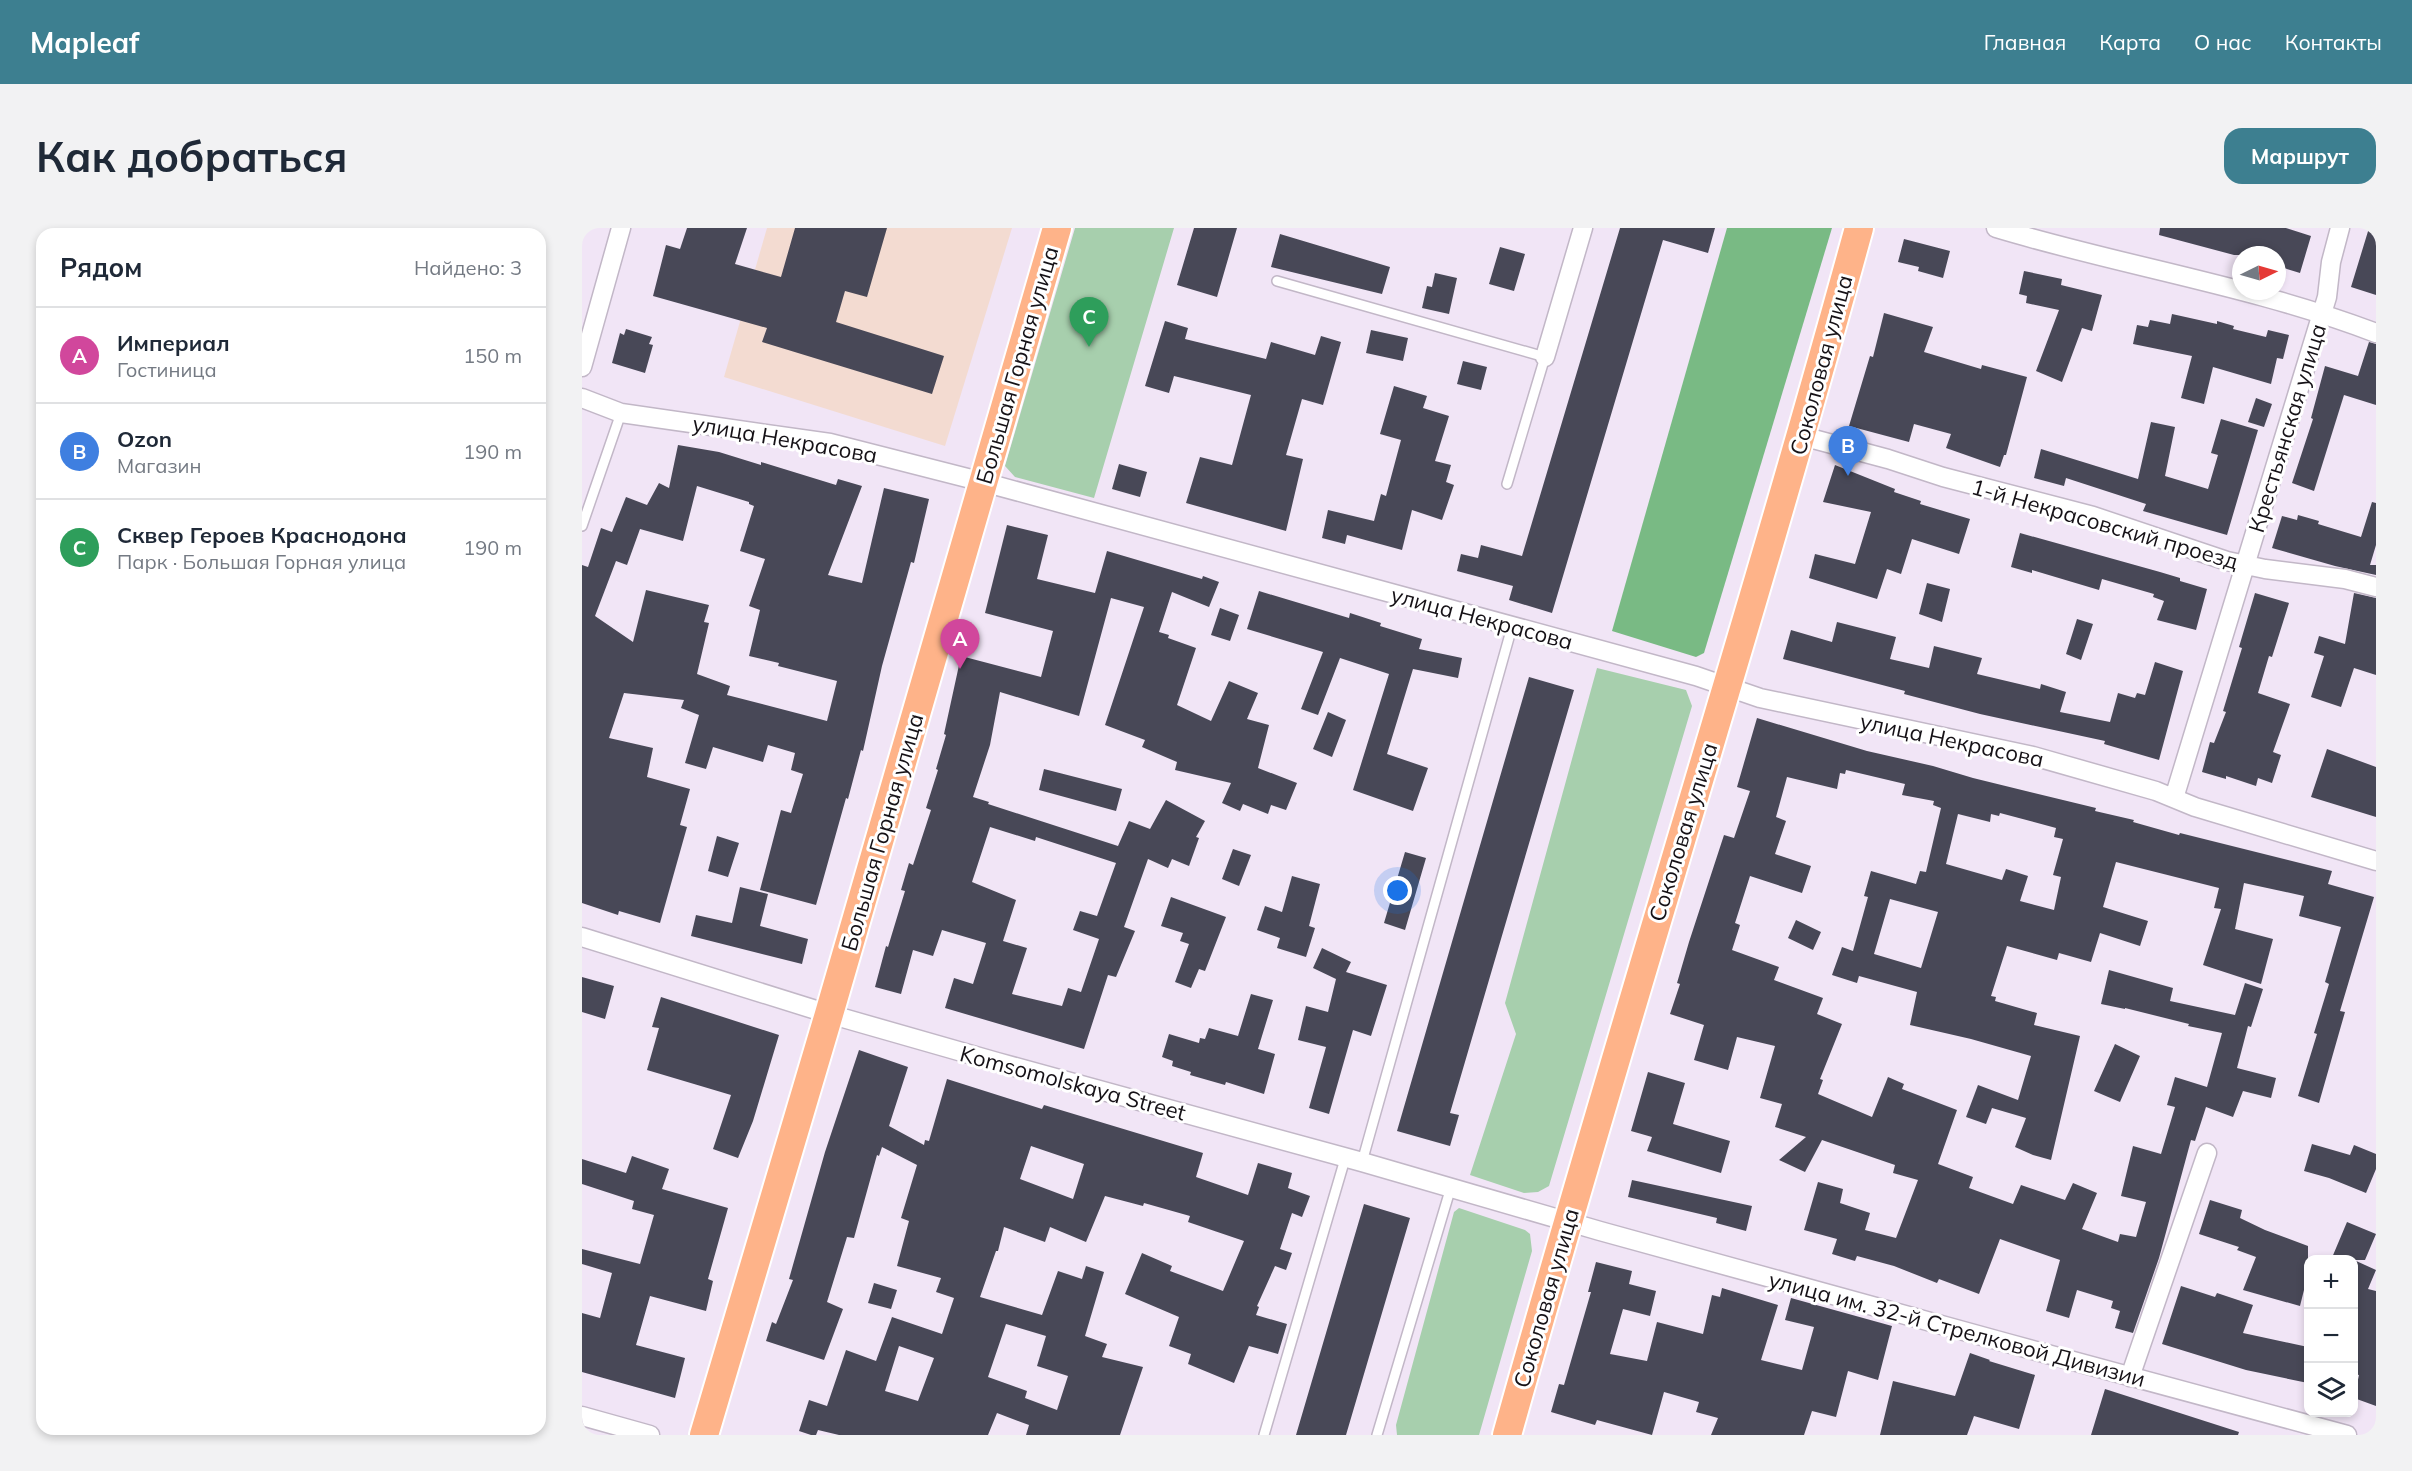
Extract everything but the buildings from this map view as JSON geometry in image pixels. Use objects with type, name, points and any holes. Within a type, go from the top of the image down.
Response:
[{"type":"main road","name":"Большая Горная улица","points":[[704,1435],[1057,228]]},
{"type":"main road","name":"Соколовая улица","points":[[1507,1435],[1567,1222],[1802,436],[1859,228]]},
{"type":"street","points":[[582,368],[593,316],[621,228]]},
{"type":"street","points":[[1545,357],[1583,228]]},
{"type":"street","points":[[1996,228],[2321,314],[2376,333]]},
{"type":"street","name":"Крестьянская улица","points":[[2174,798],[2327,297],[2331,262],[2340,228]]},
{"type":"street","name":"улица Некрасова","points":[[582,398],[621,413],[830,443],[983,482],[1696,676],[1760,698],[2033,756],[2376,861]]},
{"type":"street","name":"1-й Некрасовский проезд","points":[[1802,436],[1888,459],[1942,477],[2093,516],[2245,566],[2345,579],[2376,587]]},
{"type":"street","name":"Komsomolskaya Street","points":[[582,937],[829,1014],[1451,1187],[1567,1222]]},
{"type":"street","points":[[2130,1377],[2207,1153]]},
{"type":"street","name":"улица им. 32-й Стрелковой Дивизии","points":[[1567,1222],[2347,1435]]},
{"type":"street","points":[[582,1416],[650,1435]]},
{"type":"lane","points":[[1277,281],[1545,357],[1507,484]]},
{"type":"lane","points":[[582,526],[621,413]]},
{"type":"lane","points":[[1264,1435],[1354,1160],[1512,627]]},
{"type":"lane","points":[[1377,1435],[1451,1187]]},
{"type":"shaded area","points":[[767,228],[1012,228],[945,446],[724,377]]},
{"type":"green space","points":[[1075,228],[1174,228],[1094,498],[1015,477],[1005,466]]},
{"type":"green space","points":[[1727,228],[1832,228],[1704,653],[1696,657],[1612,631]]},
{"type":"green space","points":[[1597,668],[1686,690],[1692,706],[1549,1186],[1538,1192],[1524,1193],[1470,1175],[1516,1034],[1505,1003]]},
{"type":"green space","points":[[1459,1208],[1525,1230],[1530,1234],[1532,1251],[1479,1435],[1397,1435],[1396,1425],[1454,1212]]},
{"type":"place","name":"Сквер Героев Краснодона","points":[[1089,347]]},
{"type":"place","name":"Ozon","points":[[1848,476]]},
{"type":"place","name":"Империал","points":[[960,669]]}]
